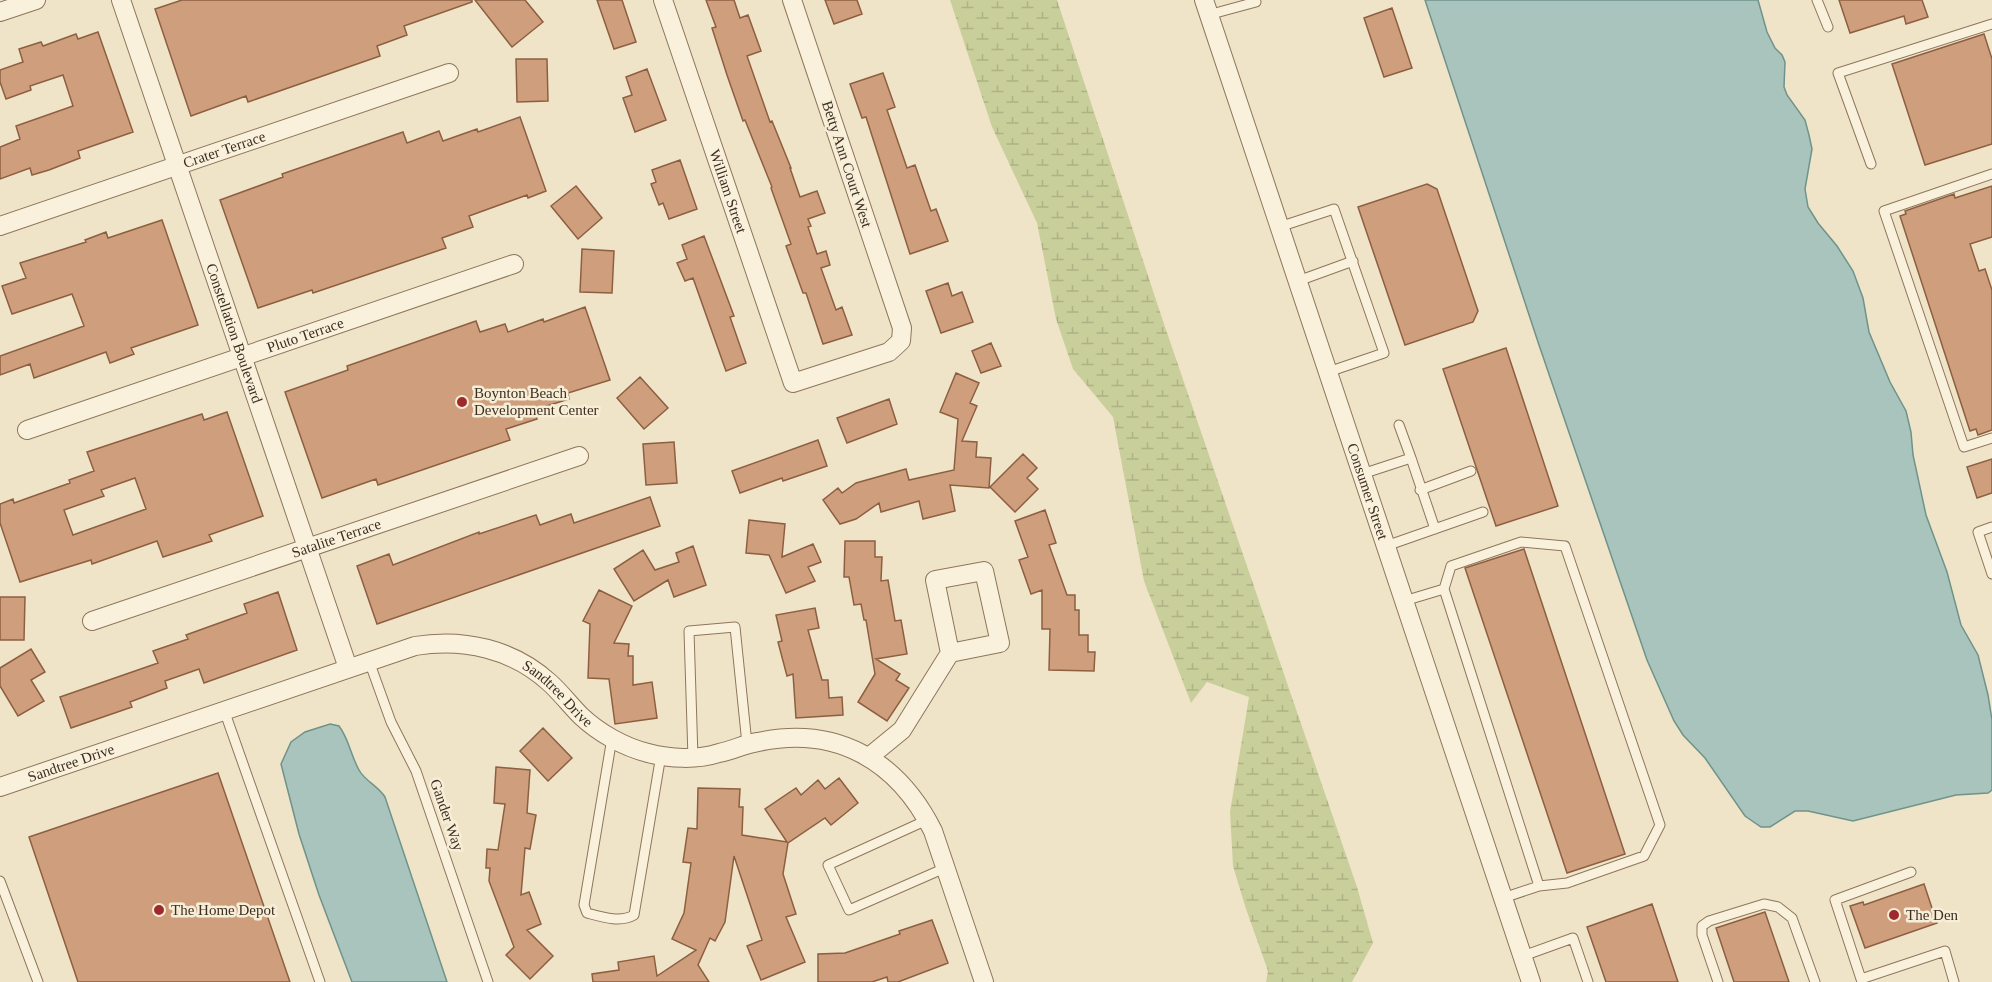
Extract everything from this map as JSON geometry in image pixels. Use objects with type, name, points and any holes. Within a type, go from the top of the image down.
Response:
[{"type":"street","points":[[0,12],[36,0]]},
{"type":"street","name":"Constellation Boulevard","points":[[121,0],[348,668]]},
{"type":"street","name":"William Street","points":[[663,0],[793,383],[889,352],[901,341],[902,328]]},
{"type":"street","name":"Betty Ann Court West","points":[[792,0],[902,328]]},
{"type":"street","name":"Consumer Street","points":[[1206,7],[1531,982]]},
{"type":"street","name":"Crater Terrace","points":[[0,226],[449,73]]},
{"type":"street","name":"Pluto Terrace","points":[[27,430],[514,264]]},
{"type":"street","name":"Satalite Terrace","points":[[92,621],[579,456]]},
{"type":"street","points":[[869,757],[902,730],[950,653],[935,580],[984,571],[1000,643],[950,653]]},
{"type":"street","name":"Sandtree Drive","points":[[0,788],[415,646],[455,642],[497,651],[531,667],[550,683],[582,718],[612,738],[647,753],[693,758],[718,754],[747,744],[798,737],[822,740],[869,757],[907,788],[927,820],[984,982]]},
{"type":"lane","points":[[1817,0],[1828,27]]},
{"type":"lane","points":[[1206,7],[1258,1]]},
{"type":"lane","points":[[1871,164],[1838,73],[1992,24]]},
{"type":"lane","points":[[1992,174],[1884,211],[1964,447],[1992,438]]},
{"type":"lane","points":[[1279,227],[1334,209],[1353,261],[1384,353],[1328,372]]},
{"type":"lane","points":[[1298,281],[1353,261]]},
{"type":"lane","points":[[1400,425],[1435,529]]},
{"type":"lane","points":[[1362,474],[1411,458]]},
{"type":"lane","points":[[1420,490],[1471,471]]},
{"type":"lane","points":[[1386,546],[1484,512]]},
{"type":"lane","points":[[1992,527],[1977,532],[1992,574]]},
{"type":"lane","points":[[1503,898],[1539,886],[1567,883],[1644,855],[1660,825],[1565,546],[1521,542],[1451,566],[1444,589],[1539,886]]},
{"type":"lane","points":[[1404,601],[1444,589]]},
{"type":"lane","points":[[693,758],[688,631],[735,627],[747,744]]},
{"type":"lane","name":"Gander Way","points":[[369,661],[391,722],[416,771],[488,982]]},
{"type":"lane","points":[[224,710],[320,982]]},
{"type":"lane","points":[[612,738],[584,905],[587,913],[610,919],[631,918],[633,915],[660,755]]},
{"type":"lane","points":[[927,820],[828,866],[849,910],[945,868]]},
{"type":"lane","points":[[1911,872],[1835,900],[1861,981],[1945,951],[1954,982]]},
{"type":"lane","points":[[0,881],[38,982]]},
{"type":"lane","points":[[1718,982],[1702,936],[1702,926],[1709,921],[1764,904],[1779,907],[1792,918],[1815,982]]},
{"type":"lane","points":[[1522,956],[1572,938],[1588,982]]},
{"type":"green space","points":[[950,0],[1057,0],[1162,318],[1357,887],[1373,943],[1352,982],[1266,982],[1268,971],[1233,866],[1230,812],[1249,697],[1207,682],[1191,703],[1144,581],[1113,417],[1073,369],[1056,319],[1037,223],[992,127]]},
{"type":"water","points":[[1425,0],[1758,0],[1767,32],[1785,62],[1784,87],[1787,95],[1805,120],[1809,135],[1812,149],[1805,189],[1808,207],[1853,271],[1863,298],[1869,332],[1890,382],[1906,411],[1926,515],[1947,572],[1961,625],[1978,655],[1992,720],[1992,790],[1988,793],[1956,795],[1853,821],[1808,811],[1795,811],[1770,827],[1761,827],[1745,816],[1705,758],[1683,735],[1674,721],[1647,660],[1539,345]]},
{"type":"water","points":[[330,724],[339,726],[359,770],[385,797],[447,982],[352,982],[299,834],[281,764],[291,742],[305,732]]},
{"type":"building","points":[[182,0],[472,0],[472,2],[404,26],[407,35],[377,46],[380,56],[248,102],[246,96],[191,116],[155,9]]},
{"type":"building","points":[[475,0],[525,0],[543,22],[512,47]]},
{"type":"building","points":[[597,0],[622,0],[636,42],[614,49]]},
{"type":"building","points":[[706,0],[734,0],[740,18],[748,15],[761,51],[747,56],[800,197],[817,191],[825,213],[808,219],[811,226],[808,227],[817,254],[826,251],[830,265],[821,268],[836,310],[842,307],[852,335],[823,344],[806,293],[803,293],[786,246],[791,244],[772,187],[745,120],[743,121],[727,75],[712,28],[716,27]]},
{"type":"building","points":[[825,0],[857,0],[862,14],[834,24]]},
{"type":"building","points":[[1839,0],[1922,0],[1928,17],[1906,24],[1904,16],[1850,33]]},
{"type":"building","points":[[1392,8],[1412,68],[1384,77],[1364,18]]},
{"type":"building","points":[[98,32],[133,132],[78,151],[80,158],[49,170],[32,175],[30,168],[0,179],[0,147],[20,139],[16,126],[73,106],[63,75],[30,86],[31,90],[6,99],[0,82],[0,70],[23,62],[19,49],[41,42],[43,46],[76,34],[78,39]]},
{"type":"building","points":[[1984,34],[1992,59],[1992,144],[1925,165],[1892,64]]},
{"type":"building","points":[[516,59],[547,59],[548,101],[517,102]]},
{"type":"building","points":[[647,69],[666,120],[635,132],[623,98],[632,95],[626,77]]},
{"type":"building","points":[[883,73],[895,107],[887,110],[907,168],[915,165],[931,211],[936,209],[948,241],[910,254],[866,117],[862,118],[850,84]]},
{"type":"building","points":[[520,117],[546,191],[528,198],[527,195],[469,216],[473,227],[442,238],[446,248],[313,293],[312,290],[258,308],[220,200],[283,177],[282,174],[403,132],[407,143],[439,131],[443,141],[477,129],[478,132]]},
{"type":"building","points":[[680,160],[697,209],[669,219],[663,203],[659,205],[651,184],[656,182],[652,170]]},
{"type":"building","points":[[1427,184],[1437,189],[1478,311],[1473,322],[1405,345],[1358,207]]},
{"type":"building","points":[[576,186],[602,218],[578,239],[551,206]]},
{"type":"building","points":[[1992,186],[1992,237],[1970,244],[1979,271],[1985,269],[1992,290],[1992,430],[1978,435],[1976,429],[1970,431],[1900,216],[1906,214],[1905,211],[1954,194],[1955,198]]},
{"type":"building","points":[[162,220],[198,325],[131,348],[134,354],[110,363],[106,352],[34,378],[30,364],[0,375],[0,356],[84,326],[72,294],[12,314],[2,286],[26,278],[20,263],[86,242],[85,240],[106,232],[108,238]]},
{"type":"building","points":[[704,236],[734,316],[730,317],[746,363],[726,371],[693,278],[685,281],[677,263],[687,259],[682,245]]},
{"type":"building","points":[[582,249],[614,251],[612,293],[580,292]]},
{"type":"building","points":[[948,283],[952,296],[962,292],[973,322],[941,333],[926,291]]},
{"type":"building","points":[[585,307],[610,380],[568,393],[569,399],[534,410],[537,419],[506,429],[510,440],[378,485],[376,479],[322,498],[285,392],[348,370],[347,366],[476,321],[480,332],[505,324],[508,332]]},
{"type":"building","points":[[991,343],[1001,366],[981,373],[972,351]]},
{"type":"building","points":[[1506,348],[1558,506],[1496,526],[1443,369]]},
{"type":"building","points":[[956,373],[979,383],[970,403],[977,406],[962,441],[977,442],[976,457],[991,458],[989,488],[950,485],[955,511],[923,519],[919,501],[881,512],[879,503],[856,519],[840,524],[823,500],[838,488],[842,493],[856,483],[906,469],[909,480],[954,470],[958,419],[940,412]]},
{"type":"building","points":[[640,377],[668,408],[644,429],[617,398]]},
{"type":"building","points":[[889,399],[897,424],[847,443],[837,418]]},
{"type":"building","points":[[227,412],[263,516],[209,535],[212,541],[163,557],[157,541],[92,564],[91,560],[20,582],[0,523],[0,504],[13,499],[14,503],[70,483],[69,480],[94,471],[87,452],[202,414],[204,420]],"holes":[[[135,478],[146,509],[73,535],[64,510],[104,496],[101,490]]]},
{"type":"building","points":[[818,440],[827,466],[783,481],[782,478],[740,493],[732,471]]},
{"type":"building","points":[[674,442],[677,483],[646,485],[643,444]]},
{"type":"building","points":[[1023,454],[1037,468],[1027,478],[1038,489],[1015,512],[990,487]]},
{"type":"building","points":[[1992,459],[1992,493],[1977,498],[1967,467]]},
{"type":"building","points":[[650,497],[660,526],[377,624],[357,566],[389,554],[393,565],[479,532],[479,534],[536,515],[540,525],[571,514],[574,523]]},
{"type":"building","points":[[1045,510],[1056,543],[1049,545],[1067,595],[1075,595],[1075,610],[1079,610],[1079,635],[1088,635],[1088,652],[1095,652],[1094,671],[1049,670],[1050,629],[1042,629],[1042,590],[1031,594],[1019,560],[1028,557],[1015,521]]},
{"type":"building","points":[[749,520],[785,524],[782,557],[813,544],[821,562],[808,567],[815,581],[786,593],[769,555],[746,553]]},
{"type":"building","points":[[845,541],[875,541],[875,557],[882,557],[881,581],[888,580],[895,621],[901,620],[907,654],[876,659],[900,674],[896,680],[909,688],[887,721],[858,702],[875,674],[861,604],[854,605],[849,577],[844,577]]},
{"type":"building","points":[[693,546],[706,585],[674,597],[668,580],[634,601],[614,569],[643,550],[655,570],[679,562],[676,553]]},
{"type":"building","points":[[1524,549],[1625,854],[1567,873],[1465,568]]},
{"type":"building","points":[[599,590],[632,606],[614,643],[629,644],[628,656],[633,656],[633,685],[652,682],[657,718],[615,724],[609,679],[588,678],[590,624],[583,621]]},
{"type":"building","points":[[278,592],[297,650],[204,683],[199,669],[165,681],[167,688],[130,702],[132,707],[71,728],[60,697],[158,663],[153,651],[188,639],[186,635],[247,613],[244,604]]},
{"type":"building","points":[[0,597],[25,597],[24,640],[0,640]]},
{"type":"building","points":[[815,608],[819,628],[808,630],[822,680],[828,680],[829,698],[842,697],[843,715],[796,718],[793,674],[787,676],[778,642],[782,641],[776,615]]},
{"type":"building","points":[[31,649],[45,672],[31,680],[44,701],[18,716],[0,686],[0,668]]},
{"type":"building","points":[[543,728],[572,758],[548,781],[520,751]]},
{"type":"building","points":[[496,767],[530,770],[527,813],[536,815],[530,849],[525,848],[521,895],[529,892],[541,924],[527,930],[553,956],[530,979],[506,955],[514,947],[489,881],[490,868],[486,868],[487,849],[498,850],[505,804],[494,803]]},
{"type":"building","name":"The Home Depot","points":[[218,773],[290,982],[78,982],[29,837]]},
{"type":"building","points":[[839,778],[858,803],[831,825],[825,818],[788,843],[783,874],[796,914],[786,917],[805,962],[761,980],[747,946],[762,940],[734,856],[725,922],[715,941],[710,938],[698,965],[709,982],[593,982],[592,974],[619,970],[618,962],[654,956],[657,976],[696,950],[672,939],[684,913],[691,863],[683,862],[688,828],[697,829],[698,788],[740,789],[739,807],[743,807],[742,835],[787,842],[765,809],[796,788],[801,795],[818,780],[825,789]]},
{"type":"building","name":"The Den","points":[[1924,884],[1937,923],[1865,948],[1850,906],[1863,902],[1864,905]]},
{"type":"building","points":[[1652,904],[1678,982],[1606,982],[1587,927]]},
{"type":"building","points":[[1765,912],[1789,982],[1734,982],[1716,928]]},
{"type":"building","points":[[932,920],[948,963],[898,982],[888,982],[887,977],[872,982],[818,982],[818,954],[845,953]]},
{"type":"place","name":"Boynton Beach Development Center","points":[[462,402]]},
{"type":"place","name":"The Home Depot","points":[[159,910]]},
{"type":"place","name":"The Den","points":[[1894,915]]}]
